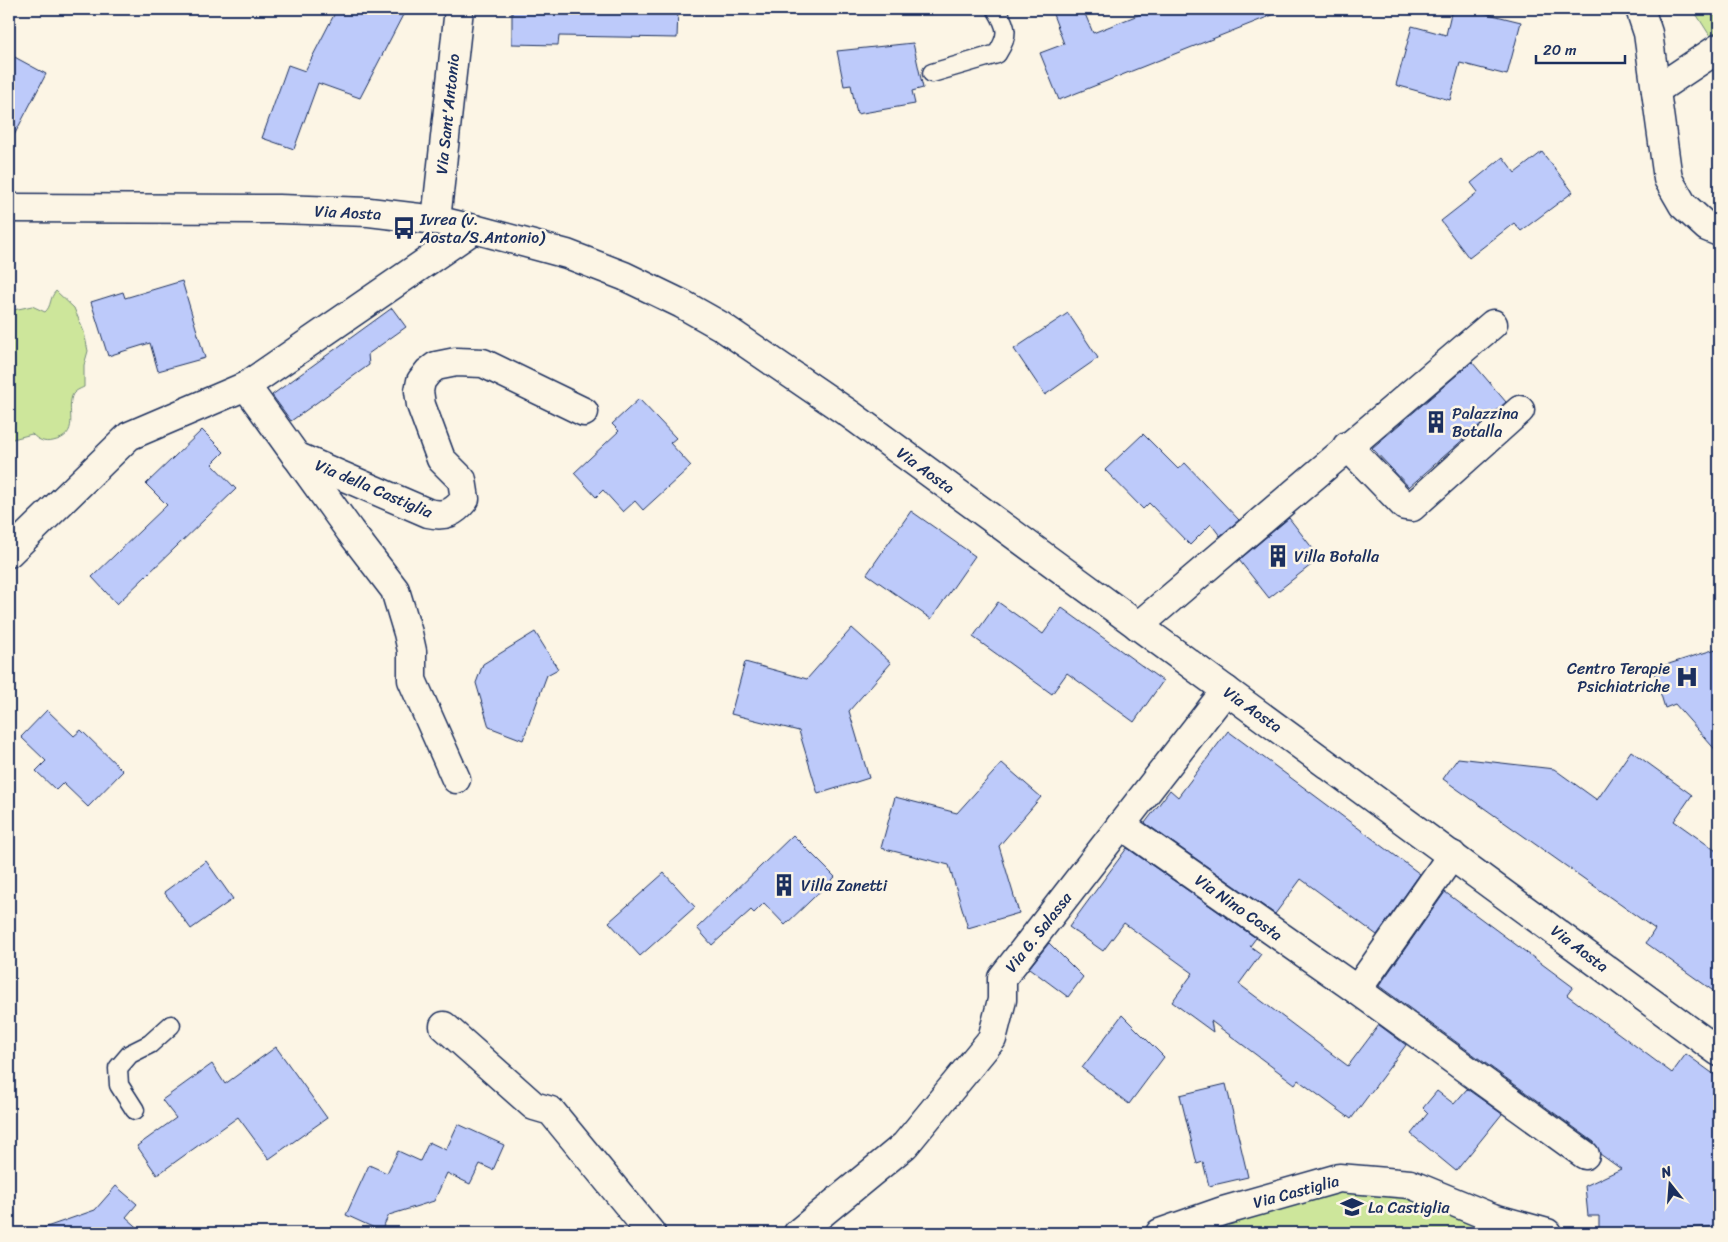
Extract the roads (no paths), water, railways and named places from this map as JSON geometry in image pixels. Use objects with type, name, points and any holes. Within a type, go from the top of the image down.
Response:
[{"type":"street","name":"Via Sant'Antonio","points":[[436,220],[459,9]]},
{"type":"street","points":[[1640,9],[1648,33],[1668,179],[1683,205],[1707,227],[1719,232]]},
{"type":"street","points":[[1656,90],[1719,48]]},
{"type":"street","name":"Via Aosta","points":[[9,208],[279,209],[369,212],[436,220],[567,254],[646,286],[721,326],[851,415],[1719,1052]]},
{"type":"street","points":[[9,553],[129,436],[246,386],[474,229]]},
{"type":"street","points":[[1138,626],[1347,446],[1493,324]]},
{"type":"street","name":"Via della Castiglia","points":[[295,455],[428,513],[442,516],[456,510],[465,499],[462,480],[441,459],[421,405],[420,380],[436,366],[456,362],[483,363],[584,412]]},
{"type":"street","name":"Via della Castiglia","points":[[246,386],[395,590],[412,651],[412,680],[456,779]]},
{"type":"street","points":[[1347,446],[1405,506],[1412,507],[1520,410]]},
{"type":"street","name":"Via G. Salassa","points":[[798,1233],[905,1145],[992,1039],[1002,1000],[1002,978],[1226,690]]},
{"type":"street","name":"Via Nino Costa","points":[[1121,825],[1356,990],[1585,1155]]},
{"type":"street","points":[[1356,990],[1452,856]]},
{"type":"street","points":[[444,1026],[534,1106],[551,1112],[651,1233]]},
{"type":"street","name":"Via Castiglia","points":[[1160,1233],[1223,1211],[1339,1178],[1410,1184],[1493,1218],[1547,1233]]},
{"type":"lane","points":[[932,72],[997,54],[1006,40],[1004,22],[996,9]]},
{"type":"lane","points":[[135,1110],[120,1085],[118,1068],[130,1054],[150,1044],[171,1025]]},
{"type":"place","name":"Ivrea (v. Aosta/S.Antonio)","points":[[404,228]]},
{"type":"place","name":"Palazzina Botalla","points":[[1436,422]]},
{"type":"place","name":"Villa Botalla","points":[[1278,556]]},
{"type":"place","name":"Centro Terapie Psichiatriche","points":[[1687,677]]},
{"type":"place","name":"Villa Zanetti","points":[[784,885]]},
{"type":"place","name":"La Castiglia","points":[[1352,1207]]}]
